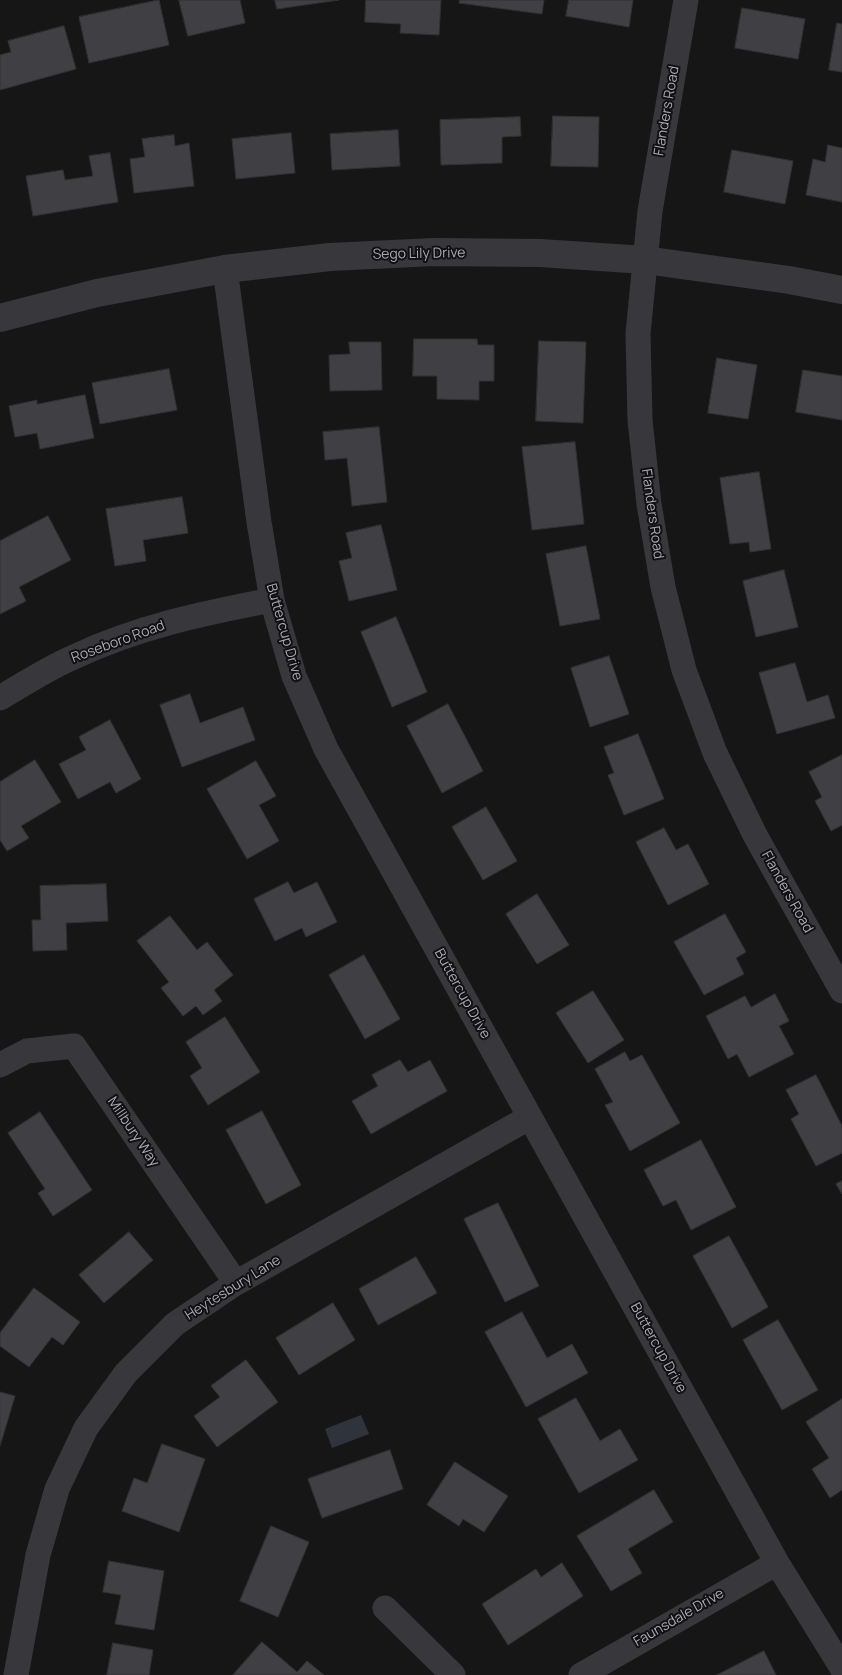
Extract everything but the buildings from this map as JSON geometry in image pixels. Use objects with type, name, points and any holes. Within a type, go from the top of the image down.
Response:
[{"type":"street","name":"Flanders Road","points":[[686,0],[650,210],[638,334],[640,420],[649,504],[663,587],[684,670],[715,753],[755,835],[842,991]]},
{"type":"street","name":"Sego Lily Drive","points":[[0,318],[98,293],[226,269],[330,257],[434,252],[540,254],[645,260],[789,280],[842,290]]},
{"type":"street","name":"Buttercup Drive","points":[[226,269],[259,522],[272,600],[294,676],[326,749],[777,1562],[842,1668]]},
{"type":"street","name":"Roseboro Road","points":[[0,698],[74,657],[147,628],[223,609],[272,600]]},
{"type":"street","name":"Millbury Way","points":[[0,1065],[27,1051],[74,1046],[236,1283]]},
{"type":"street","name":"Heytesbury Lane","points":[[16,1675],[41,1545],[57,1489],[86,1428],[126,1373],[175,1324],[236,1283],[530,1117]]},
{"type":"street","name":"Faunsdale Drive","points":[[581,1675],[777,1562]]},
{"type":"street","points":[[385,1608],[453,1675]]},
{"type":"shaded area","points":[[361,1415],[369,1434],[332,1448],[325,1429]]}]
